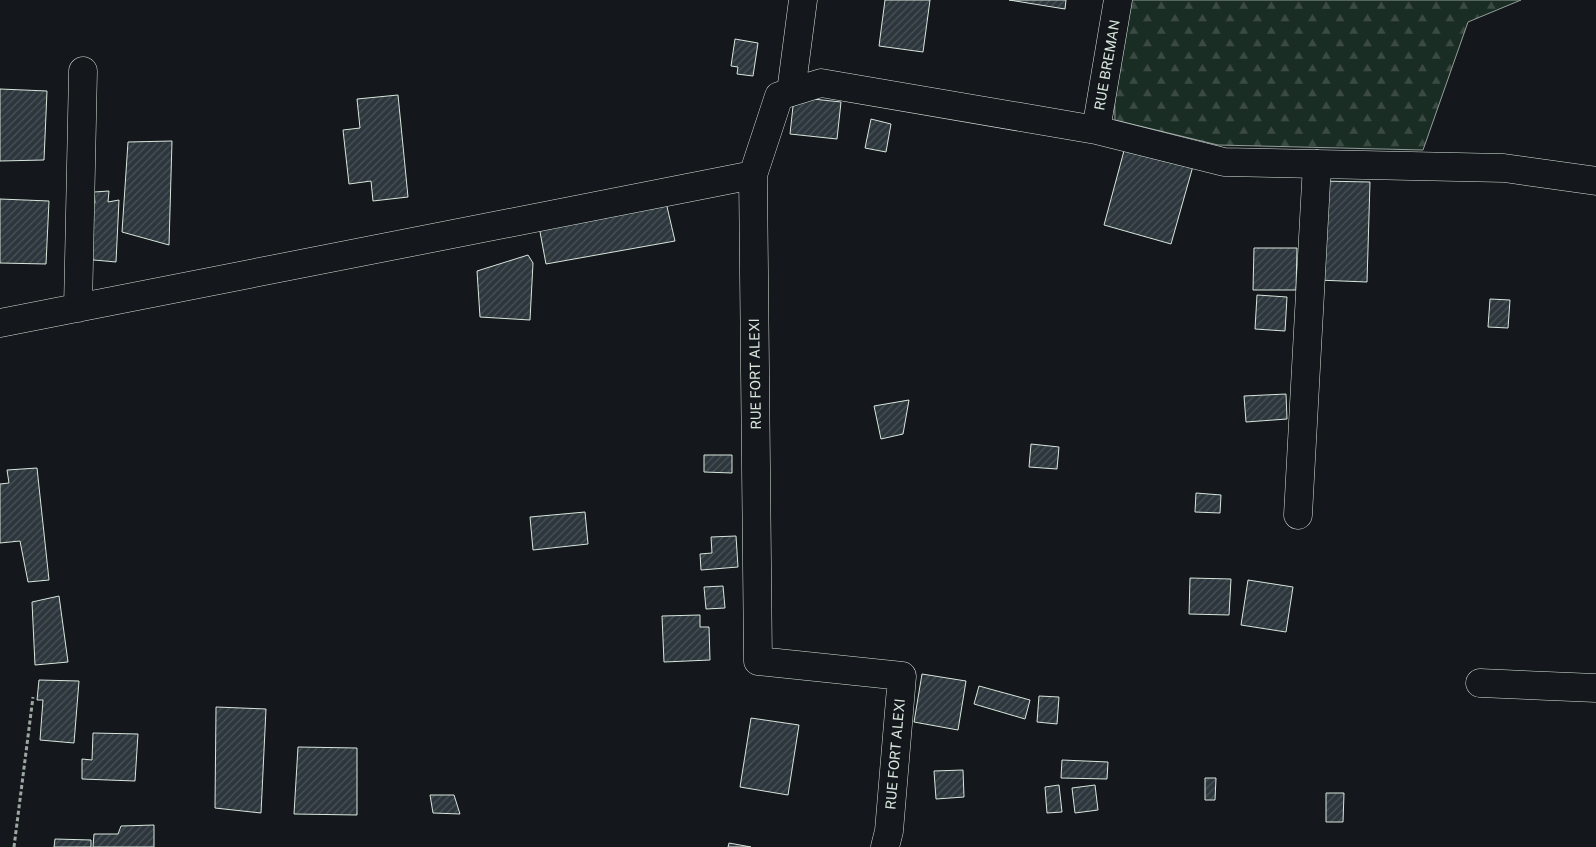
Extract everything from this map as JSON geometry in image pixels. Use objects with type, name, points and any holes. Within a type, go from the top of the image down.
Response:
[{"type":"street","points":[[791,92],[803,0]]},
{"type":"street","name":"RUE BREMAN","points":[[1096,130],[1118,0]]},
{"type":"street","points":[[78,308],[83,71]]},
{"type":"street","name":"RUE FORT ALEXI","points":[[885,847],[902,676],[758,661],[753,175],[779,96],[821,83],[1096,130],[1224,162],[1504,168],[1596,181]]},
{"type":"street","points":[[1298,514],[1318,164]]},
{"type":"street","points":[[0,323],[753,175]]},
{"type":"street","points":[[1480,683],[1596,688]]},
{"type":"path","points":[[14,847],[33,696]]},
{"type":"green space","points":[[1126,0],[1521,0],[1468,22],[1423,150],[1218,145],[1115,120],[1114,65]]},
{"type":"building","points":[[885,0],[930,0],[923,52],[879,46]]},
{"type":"building","points":[[1009,0],[1066,0],[1065,9]]},
{"type":"building","points":[[735,39],[758,43],[753,76],[737,74],[738,67],[731,66]]},
{"type":"building","points":[[0,89],[47,91],[44,160],[0,161]]},
{"type":"building","points":[[398,95],[408,197],[373,201],[371,181],[349,184],[343,130],[360,128],[357,99]]},
{"type":"building","points":[[794,97],[841,102],[837,139],[790,134]]},
{"type":"building","points":[[871,119],[891,124],[886,152],[865,148]]},
{"type":"building","points":[[172,141],[169,245],[122,232],[128,142]]},
{"type":"building","points":[[1125,147],[1193,166],[1171,244],[1104,225]]},
{"type":"building","points":[[1319,181],[1370,182],[1367,282],[1317,280]]},
{"type":"building","points":[[109,191],[108,202],[119,200],[116,262],[83,259],[83,202],[95,203],[94,192]]},
{"type":"building","points":[[665,198],[675,241],[546,264],[538,221]]},
{"type":"building","points":[[0,199],[49,201],[46,264],[0,263]]},
{"type":"building","points":[[1254,248],[1297,248],[1296,290],[1253,290]]},
{"type":"building","points":[[528,255],[533,263],[530,320],[480,317],[477,271]]},
{"type":"building","points":[[1257,295],[1287,297],[1285,331],[1255,329]]},
{"type":"building","points":[[1490,299],[1510,300],[1508,328],[1488,327]]},
{"type":"building","points":[[1286,394],[1287,419],[1246,422],[1244,396]]},
{"type":"building","points":[[909,400],[903,434],[881,439],[874,406]]},
{"type":"building","points":[[1031,444],[1059,447],[1057,469],[1029,467]]},
{"type":"building","points":[[704,455],[732,455],[732,473],[704,472]]},
{"type":"building","points":[[37,468],[49,580],[28,582],[20,541],[0,543],[0,484],[9,483],[7,470]]},
{"type":"building","points":[[1196,493],[1221,495],[1220,513],[1195,512]]},
{"type":"building","points":[[585,512],[588,544],[533,550],[530,517]]},
{"type":"building","points":[[736,536],[738,567],[701,570],[700,554],[712,553],[711,537]]},
{"type":"building","points":[[1190,578],[1231,579],[1229,615],[1189,614]]},
{"type":"building","points":[[1248,580],[1293,587],[1286,632],[1241,625]]},
{"type":"building","points":[[723,586],[725,608],[706,609],[704,587]]},
{"type":"building","points":[[59,596],[68,662],[35,665],[32,602]]},
{"type":"building","points":[[700,615],[700,627],[709,627],[710,660],[664,662],[662,616]]},
{"type":"building","points":[[922,674],[966,681],[958,730],[914,722]]},
{"type":"building","points":[[39,680],[79,681],[74,743],[40,740],[43,700],[37,700]]},
{"type":"building","points":[[979,686],[1030,700],[1025,719],[974,704]]},
{"type":"building","points":[[1039,696],[1059,697],[1057,724],[1037,722]]},
{"type":"building","points":[[216,707],[266,709],[261,813],[215,808]]},
{"type":"building","points":[[751,718],[799,725],[788,795],[740,787]]},
{"type":"building","points":[[93,733],[138,734],[135,781],[82,779],[82,759],[92,760]]},
{"type":"building","points":[[298,747],[357,748],[357,815],[294,814]]},
{"type":"building","points":[[1062,760],[1108,762],[1107,779],[1061,778]]},
{"type":"building","points":[[963,770],[964,797],[936,799],[934,771]]},
{"type":"building","points":[[1205,778],[1216,778],[1215,800],[1205,800]]},
{"type":"building","points":[[1059,785],[1062,812],[1047,813],[1045,787]]},
{"type":"building","points":[[1095,785],[1098,810],[1075,813],[1072,788]]},
{"type":"building","points":[[1326,793],[1344,793],[1343,822],[1326,822]]},
{"type":"building","points":[[430,795],[454,795],[460,814],[433,813]]},
{"type":"building","points":[[154,825],[154,847],[93,847],[94,834],[118,834],[121,826]]},
{"type":"building","points":[[55,839],[91,840],[91,847],[54,847]]},
{"type":"building","points":[[729,843],[751,847],[728,847]]}]
